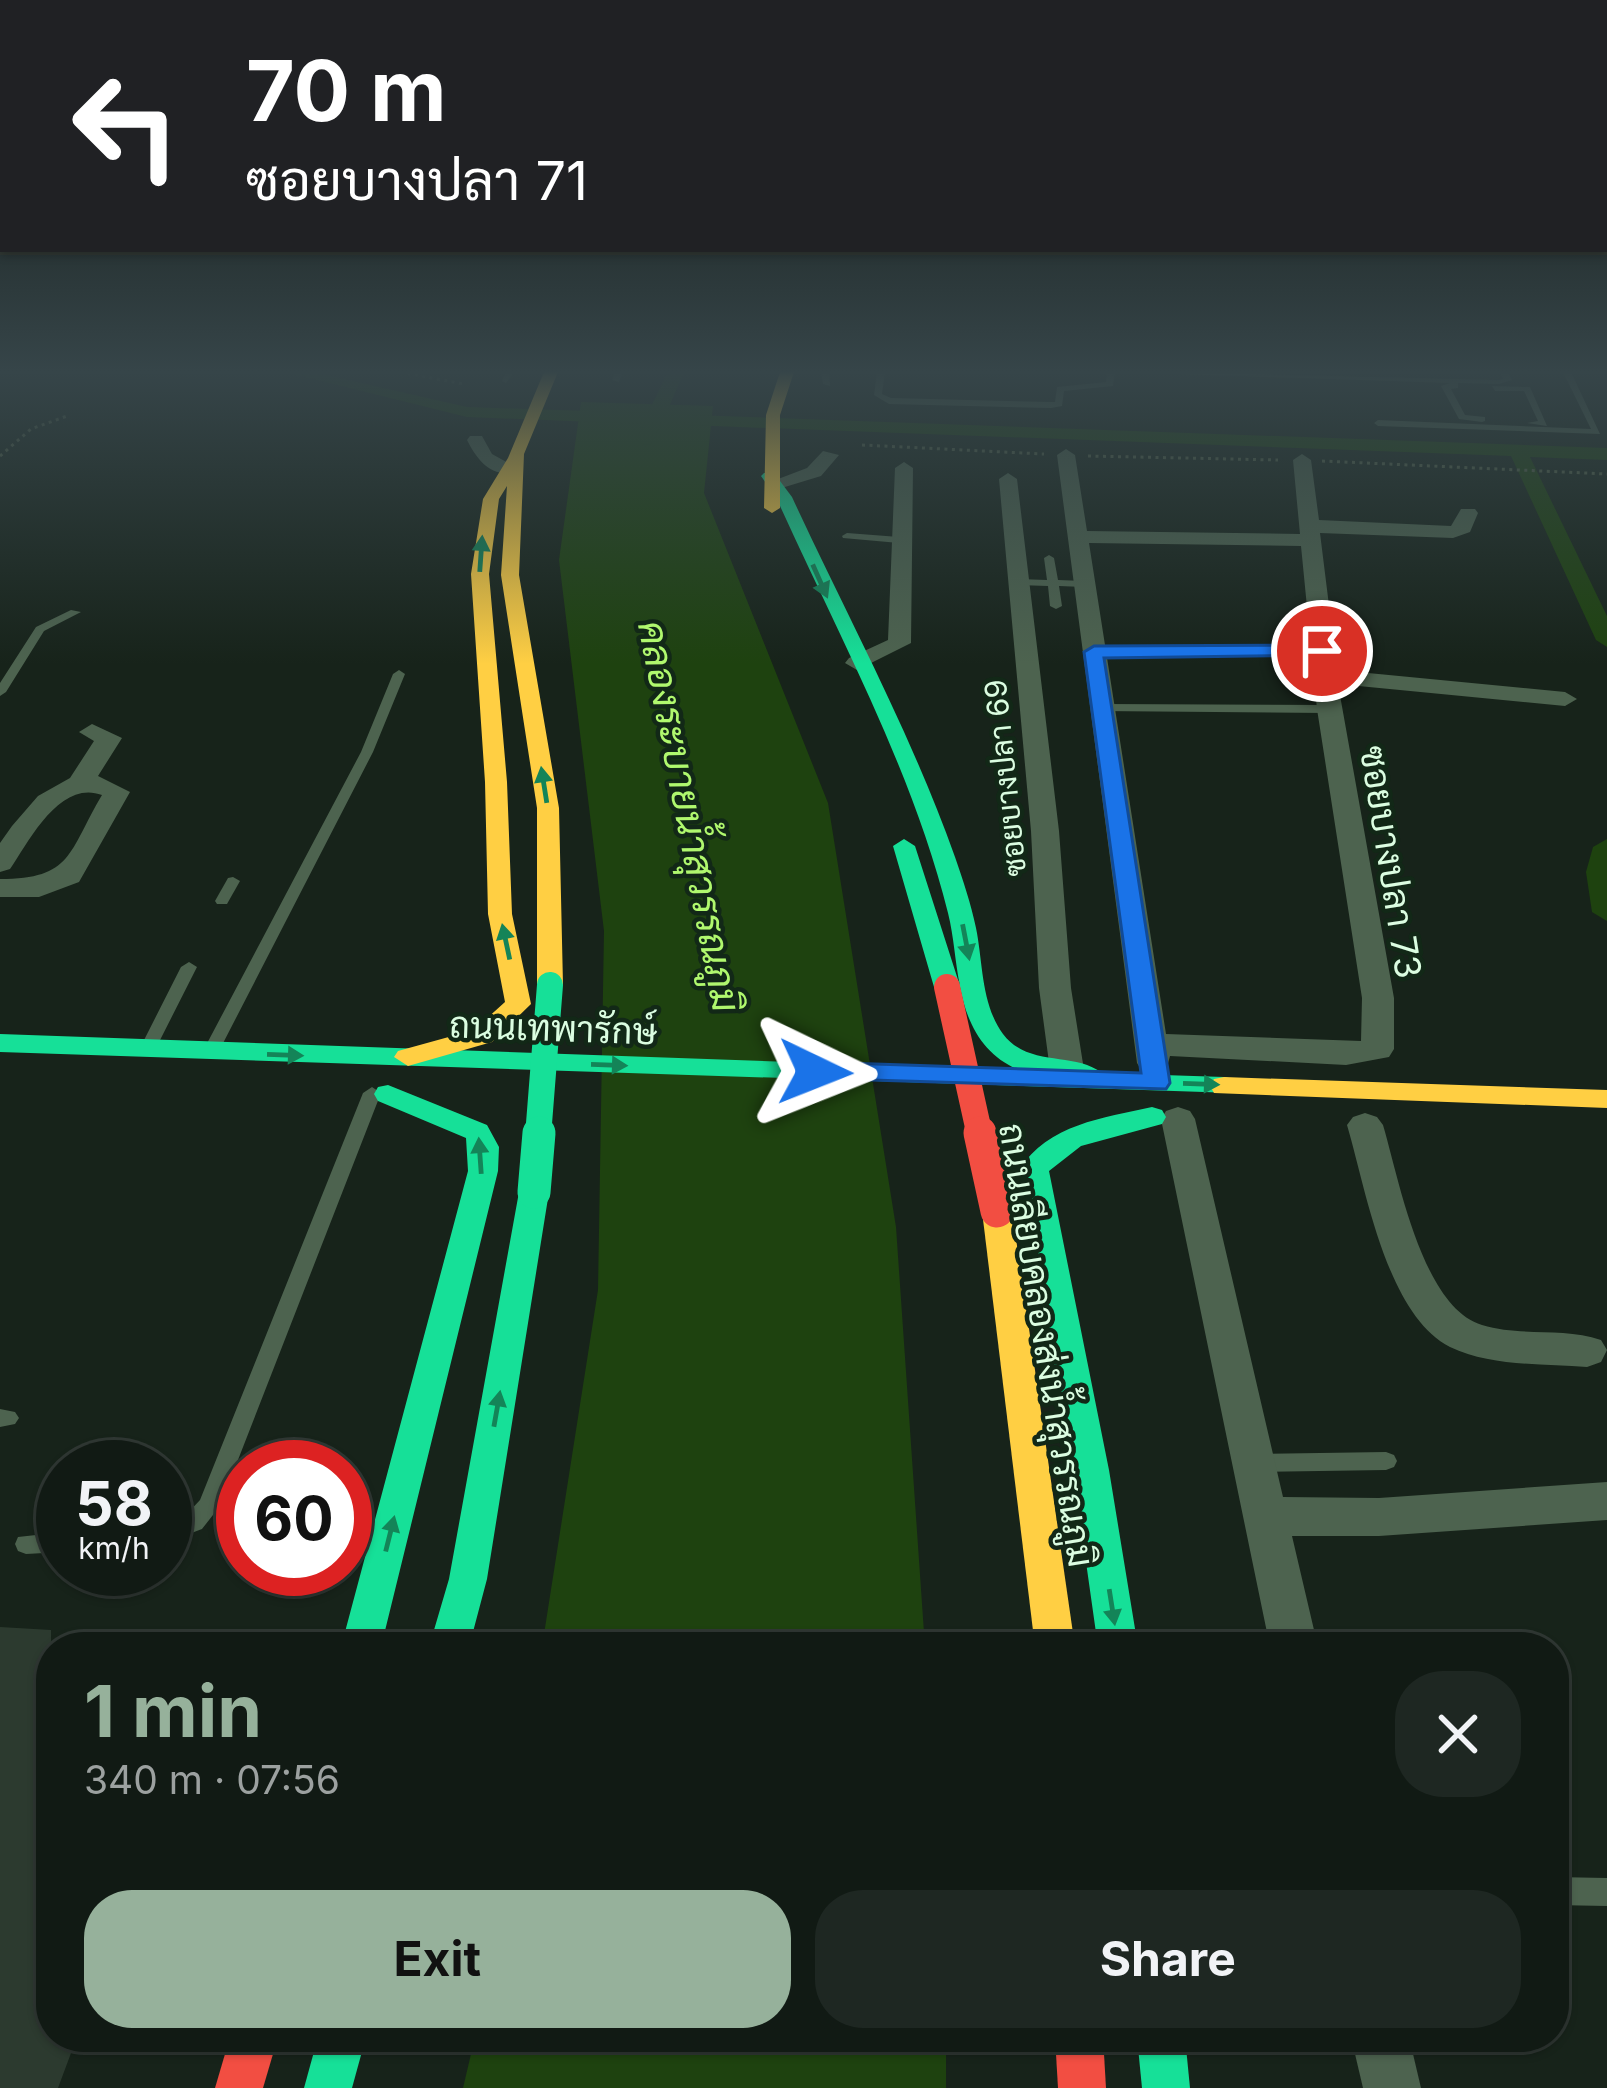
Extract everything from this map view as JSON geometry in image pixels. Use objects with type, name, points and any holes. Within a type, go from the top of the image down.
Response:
[{"type":"main road","points":[[397,1059],[491,1033],[507,1022],[518,1004],[500,914],[496,782],[479,574],[486,519],[508,469]]},
{"type":"main road","points":[[453,1632],[467,1579],[534,1192],[550,986],[548,808],[510,575],[512,469]]},
{"type":"main road","points":[[771,469],[783,555],[796,591]]},
{"type":"main road","points":[[771,476],[920,805],[960,912],[979,1006],[994,1042],[1005,1053],[1142,1083]]},
{"type":"main road","name":"ถนนเลียบคลองส่งน้ำสุวรรณภูมิ","points":[[895,825],[947,987],[997,1211],[1052,1632]]},
{"type":"main road","name":"ถนนเทพารักษ์","points":[[0,1043],[1607,1099]]},
{"type":"main road","points":[[365,1632],[484,1171],[484,1147],[477,1132],[369,1093]]},
{"type":"main road","name":"ถนนเทพารักษ์","points":[[369,1093],[466,1097]]},
{"type":"main road","name":"ถนนเทพารักษ์","points":[[510,1099],[558,1100]]},
{"type":"main road","points":[[941,1112],[1013,1114]]},
{"type":"main road","points":[[1059,1115],[1177,1118]]},
{"type":"main road","points":[[1116,1632],[1091,1470],[1034,1170],[1039,1157],[1054,1147],[1177,1118]]},
{"type":"main road","points":[[239,2088],[250,2052]]},
{"type":"main road","points":[[328,2088],[338,2052]]},
{"type":"main road","points":[[1079,2052],[1082,2088]]},
{"type":"main road","points":[[1162,2052],[1166,2088]]},
{"type":"street","points":[[771,476],[816,469]]},
{"type":"street","points":[[857,663],[898,643],[904,469]]},
{"type":"street","points":[[1068,469],[1151,1044],[1142,1083]]},
{"type":"street","name":"ซอยบางปลา 73","points":[[1151,1044],[1346,1054],[1377,1049],[1378,998],[1329,709],[1303,469]]},
{"type":"street","name":"ซอยบางปลา 69","points":[[1008,479],[1045,831],[1055,988],[1067,1070]]},
{"type":"street","points":[[1077,537],[1453,532],[1463,528],[1468,513]]},
{"type":"street","points":[[1323,663],[1565,699]]},
{"type":"street","points":[[79,785],[109,738],[92,732]]},
{"type":"street","points":[[0,863],[51,795],[79,785],[113,788],[116,800],[68,876],[39,888],[0,888]]},
{"type":"street","points":[[1177,1118],[1291,1632]]},
{"type":"street","points":[[1364,1125],[1415,1281],[1441,1322],[1471,1339],[1587,1351]]},
{"type":"street","points":[[1264,1516],[1379,1517],[1607,1501]]},
{"type":"street","points":[[1384,2052],[1392,2088]]},
{"type":"lane","points":[[847,536],[898,540]]},
{"type":"lane","points":[[1049,557],[1056,606]]},
{"type":"lane","points":[[1018,582],[1084,584]]},
{"type":"lane","points":[[0,692],[40,629],[75,612]]},
{"type":"lane","points":[[1094,652],[1323,663]]},
{"type":"lane","points":[[210,1052],[367,752],[399,674]]},
{"type":"lane","points":[[1102,708],[1329,709]]},
{"type":"lane","points":[[222,901],[233,881]]},
{"type":"lane","points":[[147,1049],[189,967]]},
{"type":"lane","points":[[192,1523],[208,1506],[369,1093]]},
{"type":"lane","points":[[1252,1462],[1386,1461]]},
{"type":"lane","points":[[26,1544],[36,1543]]},
{"type":"lane","points":[[1569,1891],[1607,1892]]},
{"type":"path","points":[[1508,469],[1607,474]]},
{"type":"water","name":"คลองระบายน้ำสุวรรณภูมิ","points":[[572,469],[706,469],[704,493],[828,803],[896,1227],[924,1632],[544,1632],[598,1290],[604,931],[559,560]]},
{"type":"water","points":[[471,2052],[946,2052],[946,2088],[463,2088]]},
{"type":"building","points":[[0,1627],[51,1630],[36,1632],[36,2052],[71,2052],[58,2088],[0,2088]]},
{"type":"waterway","points":[[1527,469],[1607,640]]},
{"type":"waterway","points":[[1607,847],[1600,872],[1607,912]]},
{"type":"traffic: fast","points":[[769,476],[784,497],[924,805],[960,911],[975,997],[986,1029],[1015,1058],[1090,1075]]},
{"type":"traffic: fast","points":[[904,846],[947,987]]},
{"type":"traffic: fast","points":[[534,1192],[550,985]]},
{"type":"traffic: fast","points":[[0,1043],[1224,1086]]},
{"type":"traffic: fast","points":[[365,1632],[483,1171],[484,1147],[477,1132],[388,1094]]},
{"type":"traffic: fast","points":[[1116,1632],[1091,1470],[1034,1170],[1071,1139],[1152,1117]]},
{"type":"traffic: fast","points":[[453,1632],[468,1579],[534,1192]]},
{"type":"traffic: fast","points":[[328,2088],[338,2052]]},
{"type":"traffic: fast","points":[[1162,2052],[1166,2088]]},
{"type":"traffic: slow","points":[[408,1057],[483,1036],[518,1004],[500,914],[496,782],[480,574],[491,499],[509,469]]},
{"type":"traffic: slow","points":[[515,469],[510,575],[548,808],[550,985]]},
{"type":"traffic: slow","points":[[772,469],[772,508]]},
{"type":"traffic: slow","points":[[1224,1086],[1607,1099]]},
{"type":"traffic: slow","points":[[997,1211],[1053,1632]]},
{"type":"traffic: jam","points":[[947,987],[997,1211]]},
{"type":"traffic: jam","points":[[239,2088],[250,2052]]},
{"type":"traffic: jam","points":[[1080,2052],[1082,2088]]},
{"type":"route","points":[[815,1072],[1156,1083],[1094,652],[1156,648],[1322,651]]}]
